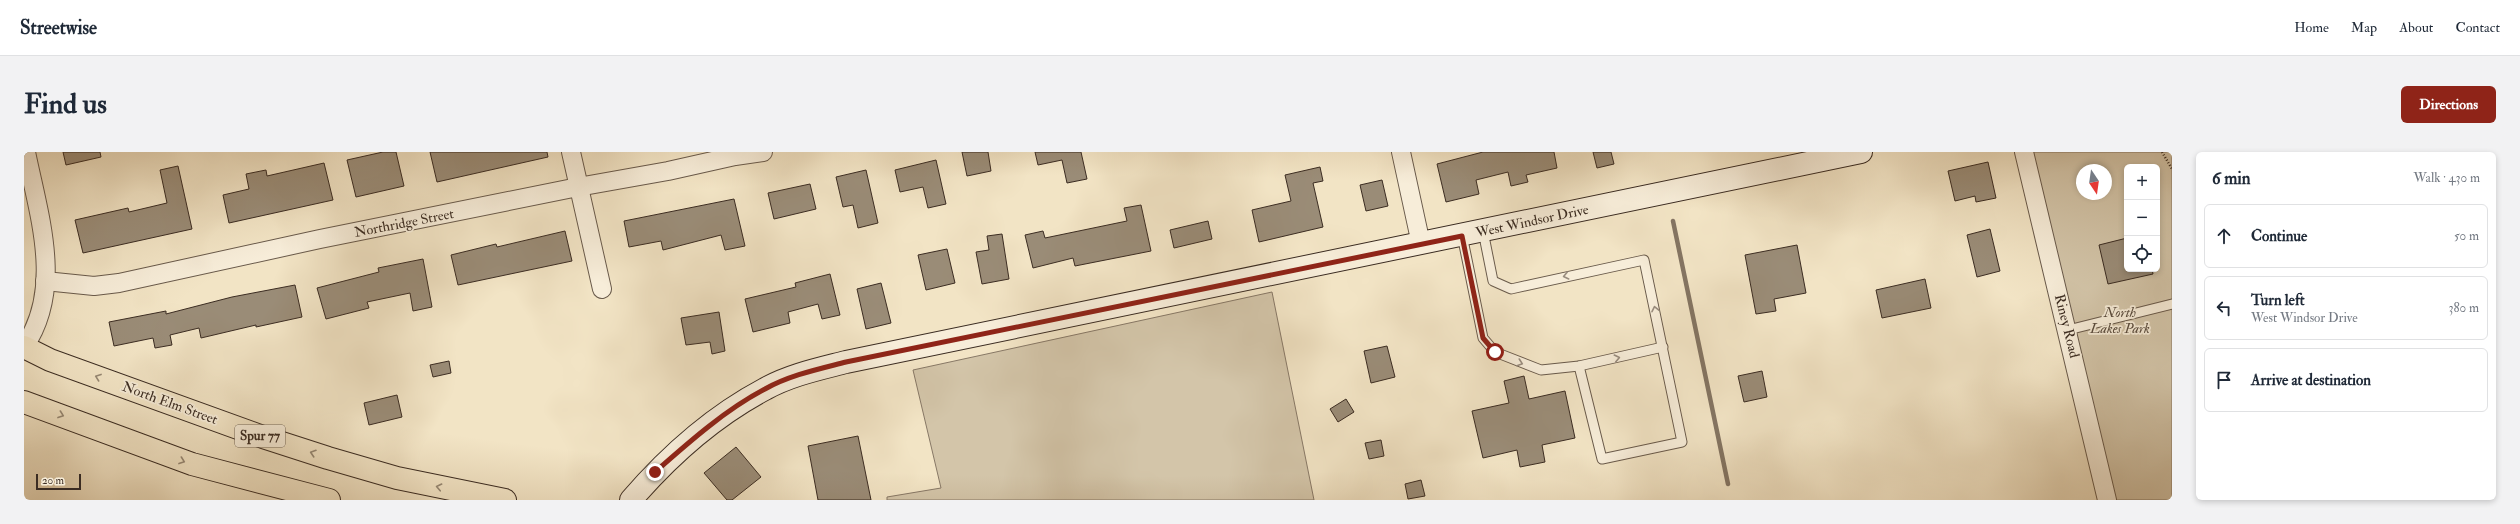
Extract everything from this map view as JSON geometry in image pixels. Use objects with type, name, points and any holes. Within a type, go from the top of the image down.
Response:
[{"type":"main road","name":"North Elm Street","points":[[24,347],[50,360],[270,439],[397,478],[505,500]]},
{"type":"main road","points":[[24,402],[192,464],[329,500]]},
{"type":"street","points":[[24,347],[38,324],[45,297],[47,269],[43,236],[26,152]]},
{"type":"street","points":[[571,152],[602,289]]},
{"type":"street","name":"Northridge Street","points":[[45,282],[94,286],[119,283],[320,239],[578,187],[763,152]]},
{"type":"street","points":[[1401,152],[1421,244]]},
{"type":"street","name":"West Windsor Drive","points":[[631,500],[655,472],[686,445],[736,407],[765,388],[801,374],[846,362],[1462,236],[1861,152]]},
{"type":"street","name":"Riney Road","points":[[2024,152],[2108,500]]},
{"type":"lane","points":[[1483,231],[1494,281],[1511,289],[1644,260],[1682,442],[1602,459],[1579,366]]},
{"type":"lane","points":[[1462,236],[1483,338],[1495,352],[1541,370],[1579,366],[1663,347]]},
{"type":"lane","points":[[2068,330],[2172,304]]},
{"type":"path","points":[[2162,152],[2172,169]]},
{"type":"green space","name":"North Lakes Park","points":[[2024,152],[2172,152],[2172,500],[2114,500]]},
{"type":"green space","points":[[1272,292],[1314,500],[887,500],[887,497],[941,488],[913,370]]},
{"type":"building","points":[[63,152],[100,152],[101,157],[66,165]]},
{"type":"building","points":[[383,152],[396,152],[404,186],[356,197],[347,160]]},
{"type":"building","points":[[430,152],[547,152],[548,157],[437,182]]},
{"type":"building","points":[[962,152],[988,152],[991,171],[967,176]]},
{"type":"building","points":[[1035,152],[1081,152],[1087,179],[1067,183],[1062,160],[1038,165]]},
{"type":"building","points":[[1483,152],[1554,152],[1557,168],[1526,175],[1528,182],[1511,186],[1508,172],[1476,180],[1479,194],[1446,202],[1437,164]]},
{"type":"building","points":[[1593,152],[1611,152],[1614,164],[1597,168]]},
{"type":"building","points":[[936,160],[946,204],[928,208],[923,187],[900,192],[895,170]]},
{"type":"building","points":[[1988,162],[1996,198],[1976,202],[1975,196],[1955,201],[1948,171]]},
{"type":"building","points":[[324,163],[333,200],[229,223],[223,195],[249,189],[246,174],[266,170],[267,176]]},
{"type":"building","points":[[178,166],[192,229],[83,253],[75,220],[128,208],[129,212],[167,203],[160,170]]},
{"type":"building","points":[[1320,167],[1323,181],[1313,183],[1323,227],[1259,242],[1252,210],[1291,201],[1285,175]]},
{"type":"building","points":[[866,170],[878,223],[858,228],[853,205],[843,207],[836,177]]},
{"type":"building","points":[[1382,180],[1388,206],[1366,211],[1360,185]]},
{"type":"building","points":[[810,184],[816,209],[774,219],[768,193]]},
{"type":"building","points":[[734,199],[745,246],[725,250],[721,235],[663,250],[661,241],[629,247],[624,221]]},
{"type":"building","points":[[1141,205],[1151,251],[1075,266],[1073,258],[1033,268],[1025,235],[1043,231],[1045,238],[1127,221],[1124,208]]},
{"type":"building","points":[[1208,221],[1212,239],[1174,248],[1170,230]]},
{"type":"building","points":[[1990,229],[2000,271],[1977,277],[1967,235]]},
{"type":"building","points":[[565,231],[572,261],[458,285],[451,255],[496,244],[497,247]]},
{"type":"building","points":[[1002,234],[1009,279],[982,284],[976,252],[989,250],[987,236]]},
{"type":"building","points":[[2124,239],[2124,272],[2153,272],[2153,274],[2108,284],[2099,245]]},
{"type":"building","points":[[1797,245],[1806,293],[1774,299],[1776,311],[1756,314],[1745,255]]},
{"type":"building","points":[[947,249],[955,283],[926,290],[918,255]]},
{"type":"building","points":[[423,259],[432,307],[413,311],[410,293],[367,302],[369,308],[326,319],[317,288],[379,272],[378,268]]},
{"type":"building","points":[[830,274],[840,315],[822,319],[818,304],[788,312],[790,323],[753,332],[745,299],[796,287],[795,283]]},
{"type":"building","points":[[1925,279],[1931,308],[1882,318],[1876,290]]},
{"type":"building","points":[[881,283],[891,323],[866,329],[857,289]]},
{"type":"building","points":[[295,285],[302,317],[256,327],[256,325],[201,338],[199,328],[170,335],[172,345],[155,348],[153,338],[114,346],[109,322],[166,311],[166,314],[232,297]]},
{"type":"building","points":[[719,312],[725,351],[712,354],[710,342],[686,345],[681,318]]},
{"type":"building","points":[[1387,346],[1395,377],[1371,383],[1364,351]]},
{"type":"building","points":[[449,361],[451,373],[433,377],[430,365]]},
{"type":"building","points":[[1762,371],[1767,397],[1744,402],[1738,376]]},
{"type":"building","points":[[1524,376],[1529,399],[1565,391],[1575,438],[1542,445],[1545,462],[1520,467],[1517,450],[1483,458],[1472,411],[1509,403],[1504,381]]},
{"type":"building","points":[[397,395],[402,417],[369,425],[364,403]]},
{"type":"building","points":[[1346,399],[1354,412],[1338,422],[1330,409]]},
{"type":"building","points":[[858,436],[871,500],[818,500],[808,446]]},
{"type":"building","points":[[1381,440],[1384,456],[1369,459],[1365,443]]},
{"type":"building","points":[[736,447],[761,477],[732,500],[727,500],[704,473]]},
{"type":"building","points":[[1421,480],[1425,496],[1408,499],[1405,484]]},
{"type":"waterway","points":[[1673,221],[1728,484]]},
{"type":"route","points":[[655,472],[686,445],[736,407],[765,388],[801,374],[846,362],[1462,236],[1474,302],[1483,338],[1495,352]]}]
